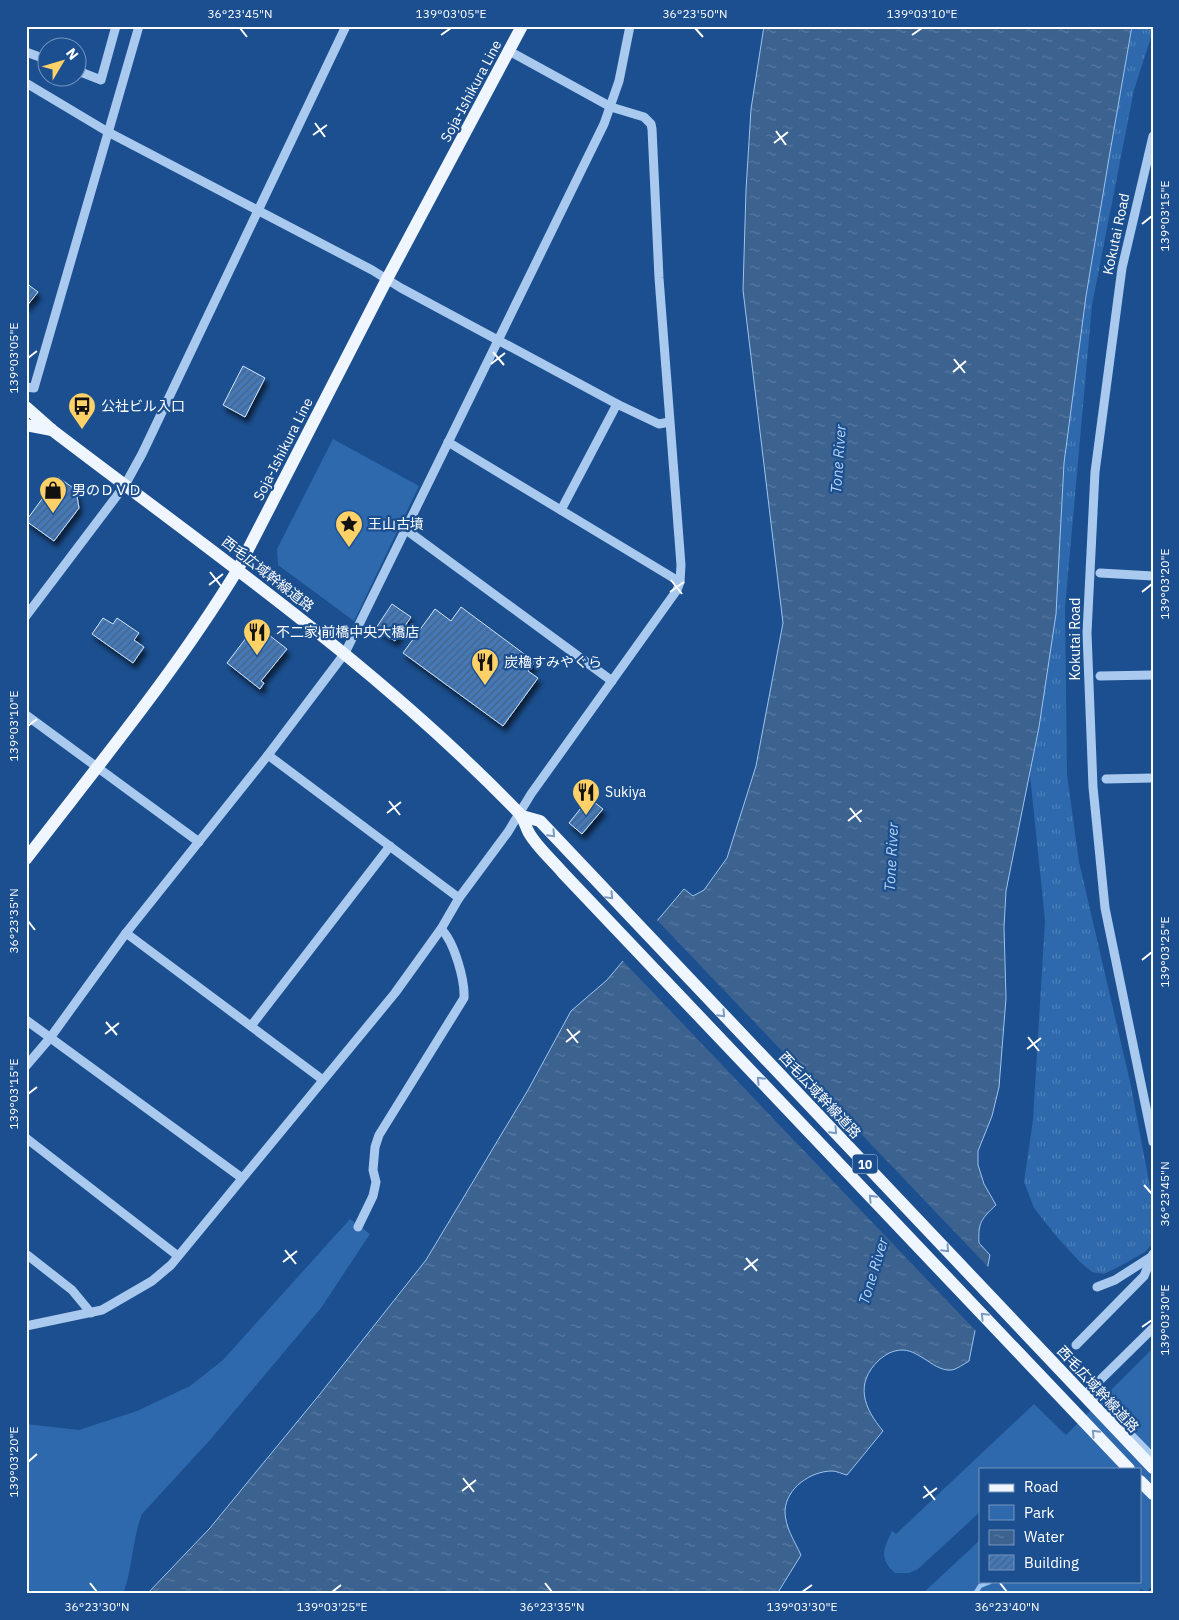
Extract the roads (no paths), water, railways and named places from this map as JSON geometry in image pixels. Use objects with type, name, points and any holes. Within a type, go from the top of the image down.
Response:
[{"type":"main road","name":"Soja-Ishikura Line","points":[[26,858],[180,658],[214,609],[238,569],[387,280],[522,26]]},
{"type":"main road","name":"西毛広域幹線道路","points":[[26,407],[52,430],[238,569],[345,653],[452,746],[521,814],[529,833],[563,873],[1128,1468]]},
{"type":"main road","name":"西毛広域幹線道路","points":[[26,425],[52,430]]},
{"type":"main road","name":"西毛広域幹線道路","points":[[521,814],[540,821],[1153,1468]]},
{"type":"main road","points":[[1142,1482],[1153,1494]]},
{"type":"street","points":[[88,75],[101,80],[116,26]]},
{"type":"street","points":[[30,388],[139,28],[129,26]]},
{"type":"street","points":[[26,616],[125,486],[346,26]]},
{"type":"street","points":[[26,1066],[50,1038],[126,933],[200,842],[345,653],[604,124],[618,81],[630,26]]},
{"type":"street","points":[[26,1326],[91,1314],[114,1304],[152,1281],[171,1265],[395,993],[440,929],[458,898],[521,814],[531,794],[674,596],[680,582],[682,565],[669,422],[651,124],[644,117],[610,107],[509,51]]},
{"type":"street","points":[[26,52],[38,56]]},
{"type":"street","points":[[26,83],[108,132],[259,210],[617,404],[660,424],[669,422]]},
{"type":"street","name":"Kokutai Road","points":[[1153,136],[1122,268],[1095,472],[1087,633],[1092,787],[1105,908],[1153,1142]]},
{"type":"street","points":[[561,510],[617,404]]},
{"type":"street","points":[[448,442],[680,582]]},
{"type":"street","points":[[405,529],[612,681]]},
{"type":"street","points":[[1100,573],[1153,576]]},
{"type":"street","points":[[1100,676],[1153,675]]},
{"type":"street","points":[[26,715],[200,842]]},
{"type":"street","points":[[268,755],[458,898]]},
{"type":"street","points":[[1106,779],[1153,778]]},
{"type":"street","points":[[251,1026],[390,846]]},
{"type":"street","points":[[358,1228],[373,1196],[376,1182],[373,1170],[375,1147],[379,1135],[464,998],[464,988],[454,951],[445,933],[440,929]]},
{"type":"street","points":[[126,933],[323,1080]]},
{"type":"street","points":[[26,1020],[242,1178]]},
{"type":"street","points":[[26,1138],[178,1256]]},
{"type":"street","points":[[26,1254],[72,1290],[91,1314]]},
{"type":"street","points":[[1097,1287],[1115,1280],[1152,1255]]},
{"type":"street","points":[[1076,1345],[1144,1276],[1152,1255]]},
{"type":"street","points":[[1153,1328],[1089,1392],[1153,1458]]},
{"type":"water","name":"Tone River","points":[[764,26],[1132,26],[1086,296],[1064,463],[1056,614],[1039,727],[1006,891],[1004,927],[1006,998],[999,1087],[992,1116],[978,1151],[978,1165],[984,1184],[996,1205],[981,1222],[979,1231],[979,1243],[990,1255],[969,1361],[952,1370],[946,1370],[910,1351],[899,1350],[884,1356],[871,1369],[866,1378],[864,1396],[871,1414],[883,1431],[847,1475],[836,1471],[816,1474],[801,1482],[790,1495],[786,1503],[785,1517],[790,1533],[801,1555],[777,1594],[147,1594],[210,1528],[320,1394],[426,1260],[528,1090],[571,1011],[607,980],[684,889],[693,896],[704,890],[727,858],[756,766],[783,623],[743,290],[751,109]]},
{"type":"waterway","points":[[975,1594],[980,1586],[990,1582]]},
{"type":"place","name":"公社ビル入口","points":[[82,430]]},
{"type":"place","name":"男のＤＶＤ","points":[[53,514]]},
{"type":"place","name":"王山古墳","points":[[349,548]]},
{"type":"place","name":"不二家 前橋中央大橋店","points":[[257,656]]},
{"type":"place","name":"炭櫓すみやぐら","points":[[485,686]]},
{"type":"place","name":"Sukiya","points":[[586,816]]}]
